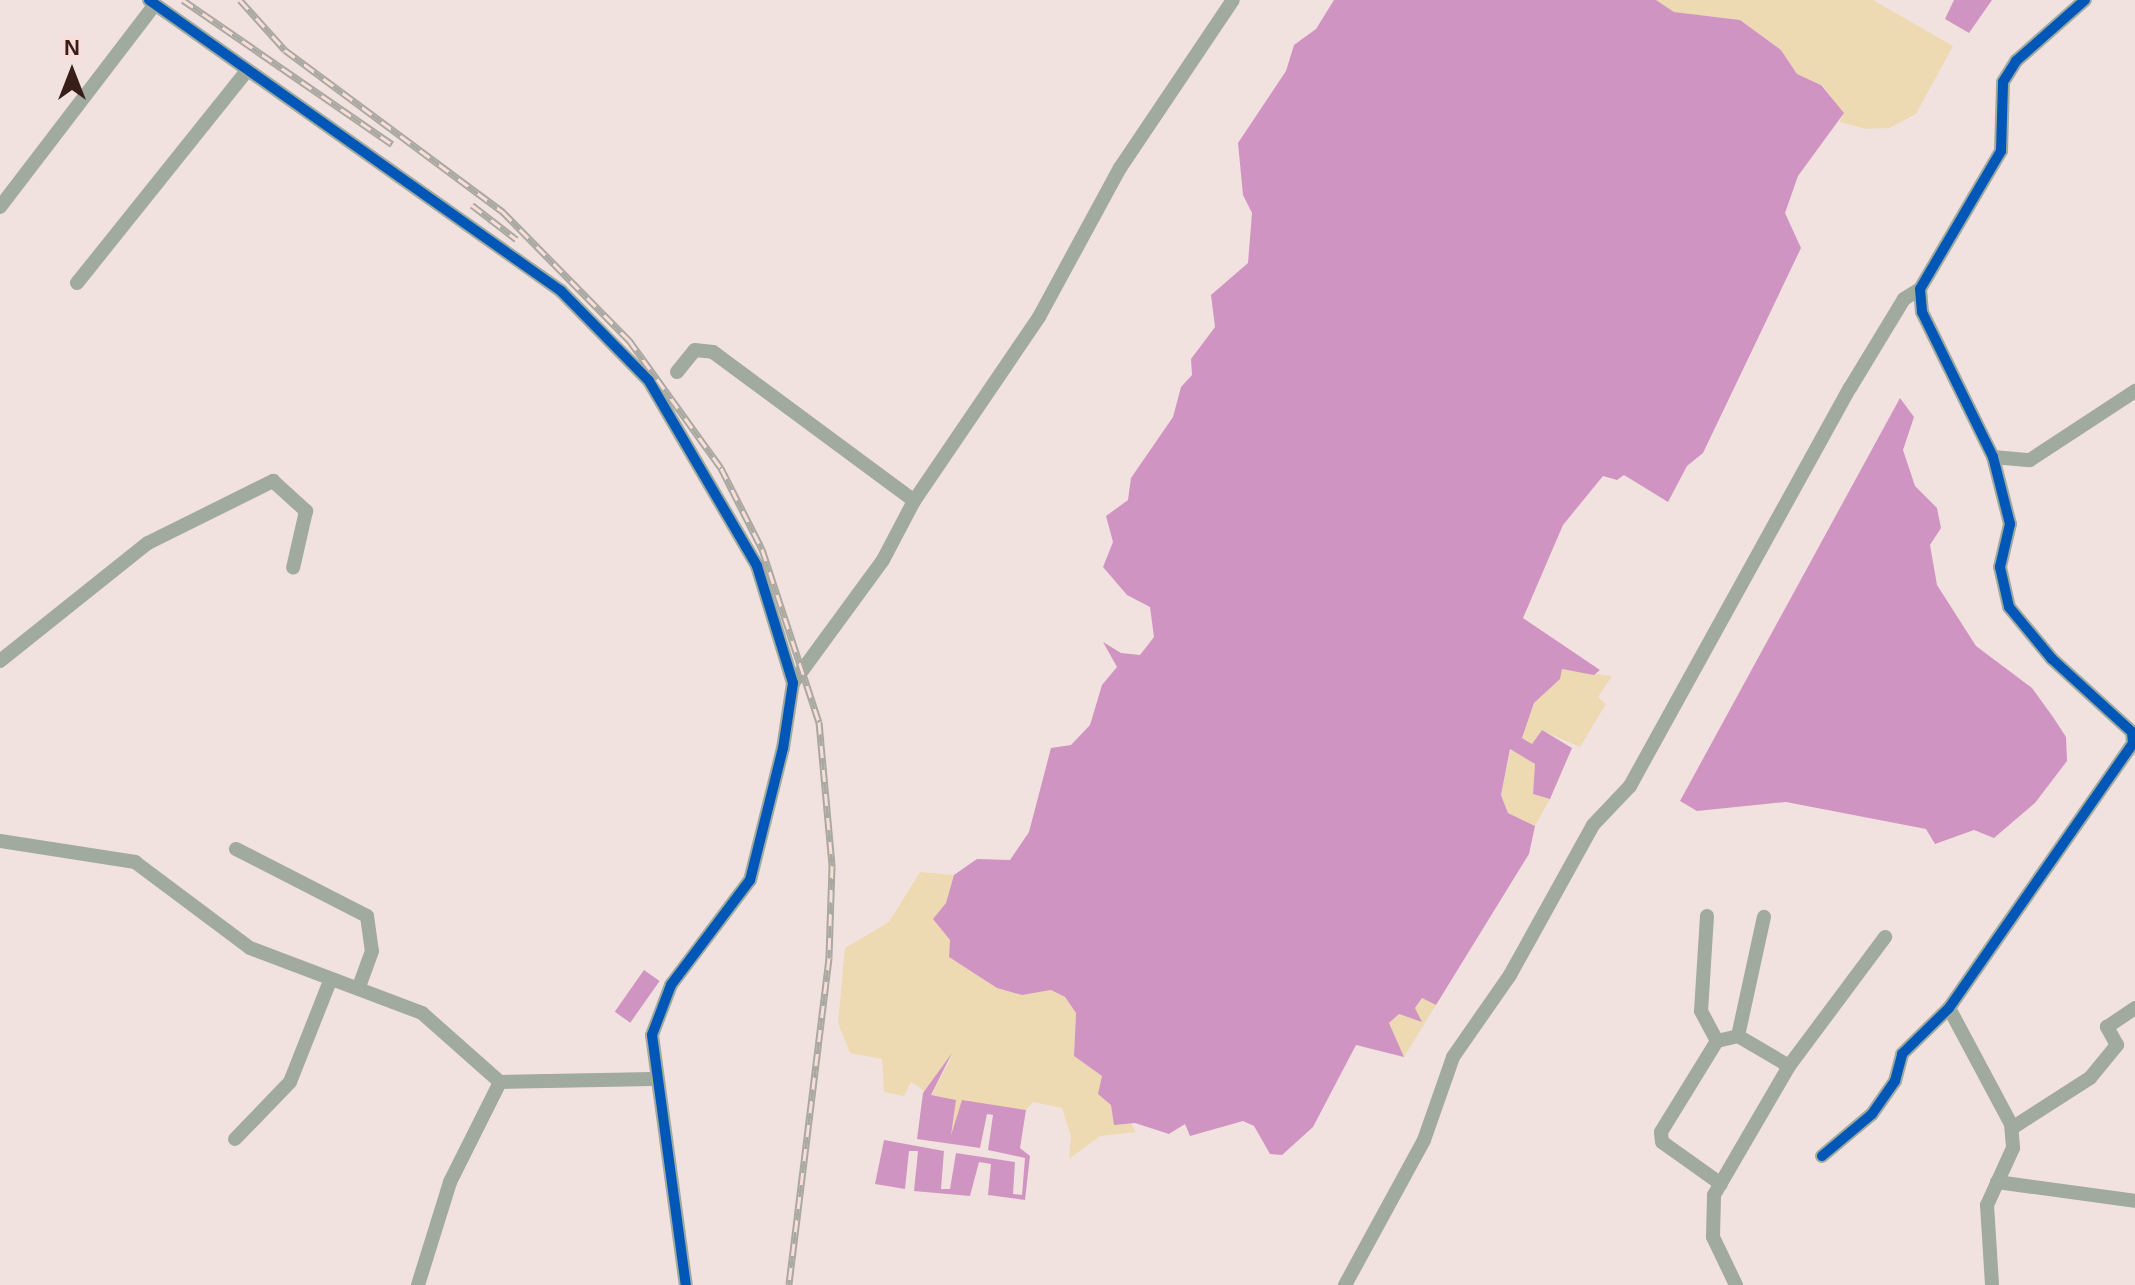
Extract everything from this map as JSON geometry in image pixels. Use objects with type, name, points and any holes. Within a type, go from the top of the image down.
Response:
[{"type":"street","points":[[686,1285],[653,1079],[655,1014],[708,929],[750,880],[793,683],[883,560],[914,501],[1039,317],[1112,180],[1233,0]]},
{"type":"street","points":[[1345,1285],[1424,1140],[1453,1057],[1510,975],[1593,825],[1630,786],[1850,388],[1904,299],[1920,289],[2001,151],[2003,82],[2016,61],[2085,0]]},
{"type":"street","points":[[0,207],[152,2],[519,258],[641,372],[757,566],[793,683]]},
{"type":"street","points":[[77,283],[247,71]]},
{"type":"street","points":[[1822,1156],[1872,1114],[1895,1081],[1902,1054],[1949,1008],[2023,894],[2129,753],[2134,732],[2052,659],[2009,607],[2000,567],[2010,524],[1993,457],[1922,312],[1920,289]]},
{"type":"street","points":[[677,372],[695,350],[713,352],[914,501]]},
{"type":"street","points":[[1993,457],[2030,460],[2135,391]]},
{"type":"street","points":[[0,661],[148,543],[273,481],[306,511],[293,568]]},
{"type":"street","points":[[0,841],[135,862],[250,948],[330,981],[359,986],[422,1013],[500,1082],[653,1079]]},
{"type":"street","points":[[236,849],[367,916],[372,951],[359,986]]},
{"type":"street","points":[[1707,916],[1701,1011],[1717,1041]]},
{"type":"street","points":[[1738,1036],[1764,917]]},
{"type":"street","points":[[1736,1285],[1713,1237],[1711,1215],[1721,1184],[1789,1066],[1885,937]]},
{"type":"street","points":[[235,1139],[290,1082],[330,981]]},
{"type":"street","points":[[1949,1008],[2012,1128],[2013,1148],[1987,1205],[1992,1285]]},
{"type":"street","points":[[2012,1128],[2090,1078],[2117,1045],[2107,1027],[2135,1008]]},
{"type":"street","points":[[1721,1184],[1662,1142],[1661,1132],[1717,1041],[1738,1036],[1789,1066]]},
{"type":"street","points":[[418,1285],[450,1182],[500,1082]]},
{"type":"street","points":[[1997,1182],[2135,1201]]},
{"type":"shaded area","points":[[1334,0],[1656,0],[1674,12],[1740,20],[1781,50],[1797,74],[1821,85],[1844,113],[1798,176],[1785,213],[1801,248],[1703,453],[1687,466],[1668,502],[1624,475],[1617,480],[1603,476],[1563,525],[1523,618],[1600,670],[1594,675],[1562,669],[1560,679],[1534,703],[1522,738],[1532,744],[1542,730],[1572,748],[1550,799],[1533,794],[1535,764],[1510,749],[1501,795],[1508,813],[1535,826],[1529,854],[1436,1005],[1422,998],[1415,1008],[1422,1022],[1399,1014],[1389,1023],[1404,1057],[1356,1045],[1313,1127],[1282,1155],[1270,1154],[1254,1126],[1243,1121],[1190,1136],[1185,1124],[1169,1134],[1135,1123],[1114,1125],[1111,1105],[1098,1094],[1102,1076],[1074,1056],[1076,1013],[1065,997],[1051,990],[1022,995],[997,988],[949,957],[950,940],[933,919],[946,903],[954,875],[977,859],[1010,860],[1029,832],[1051,748],[1071,745],[1090,725],[1102,685],[1117,667],[1103,642],[1121,653],[1140,655],[1154,637],[1150,607],[1127,595],[1103,567],[1113,542],[1106,516],[1128,500],[1131,478],[1173,417],[1181,387],[1192,375],[1191,359],[1215,327],[1211,295],[1248,263],[1252,213],[1243,195],[1238,143],[1286,71],[1294,45],[1316,29]]},
{"type":"shaded area","points":[[1656,0],[1873,0],[1953,46],[1916,114],[1889,128],[1866,129],[1840,122],[1843,113],[1822,85],[1797,74],[1781,50],[1740,20],[1674,12]]},
{"type":"shaded area","points":[[1954,0],[1992,0],[1969,33],[1945,19]]},
{"type":"shaded area","points":[[1900,398],[1914,417],[1903,450],[1915,486],[1937,508],[1941,528],[1930,545],[1937,585],[1976,646],[2032,688],[2066,737],[2067,761],[2035,803],[1994,838],[1974,830],[1935,844],[1926,829],[1786,802],[1697,811],[1680,801]]},
{"type":"shaded area","points":[[1561,669],[1612,676],[1598,697],[1606,704],[1580,747],[1543,731],[1532,744],[1522,738],[1534,703],[1560,679]]},
{"type":"shaded area","points":[[1511,748],[1535,764],[1533,794],[1550,799],[1535,826],[1508,813],[1501,795]]},
{"type":"shaded area","points":[[920,872],[954,875],[946,903],[933,919],[950,940],[949,957],[997,988],[1022,995],[1051,990],[1065,997],[1076,1013],[1074,1056],[1102,1076],[1136,1132],[1100,1136],[1069,1159],[1071,1136],[1062,1108],[1033,1102],[1026,1110],[995,1109],[962,1101],[951,1135],[931,1096],[953,1054],[926,1092],[911,1082],[904,1096],[884,1092],[882,1059],[850,1053],[838,1023],[845,948],[889,922]]},
{"type":"shaded area","points":[[644,970],[660,981],[630,1023],[615,1012]]},
{"type":"shaded area","points":[[1422,998],[1436,1005],[1404,1057],[1389,1023],[1399,1014],[1421,1021],[1415,1009]]},
{"type":"shaded area","points":[[952,1053],[931,1095],[956,1100],[951,1135],[962,1100],[1026,1110],[1020,1148],[1030,1156],[1025,1200],[988,1195],[991,1164],[979,1162],[970,1196],[914,1191],[918,1151],[909,1151],[905,1189],[875,1184],[884,1140],[944,1151],[941,1189],[950,1189],[956,1153],[1015,1162],[1013,1194],[1022,1195],[1025,1158],[988,1150],[993,1115],[987,1114],[980,1148],[917,1139],[923,1093]]},
{"type":"railway","points":[[183,0],[392,144]]},
{"type":"railway","points":[[240,0],[285,50],[503,212],[629,340],[721,468],[762,549],[819,722],[832,866],[829,958],[789,1285]]},
{"type":"railway","points":[[472,205],[516,239]]},
{"type":"cycle path","points":[[149,0],[561,291],[649,381],[757,566],[793,683],[783,748],[750,880],[671,985],[652,1035],[686,1285]]},
{"type":"cycle path","points":[[1822,1156],[1872,1114],[1895,1081],[1902,1054],[1949,1008],[2133,743],[2132,732],[2052,659],[2009,607],[2000,567],[2010,524],[1993,457],[1922,312],[1920,289],[2001,151],[2003,82],[2016,61],[2085,0]]}]
